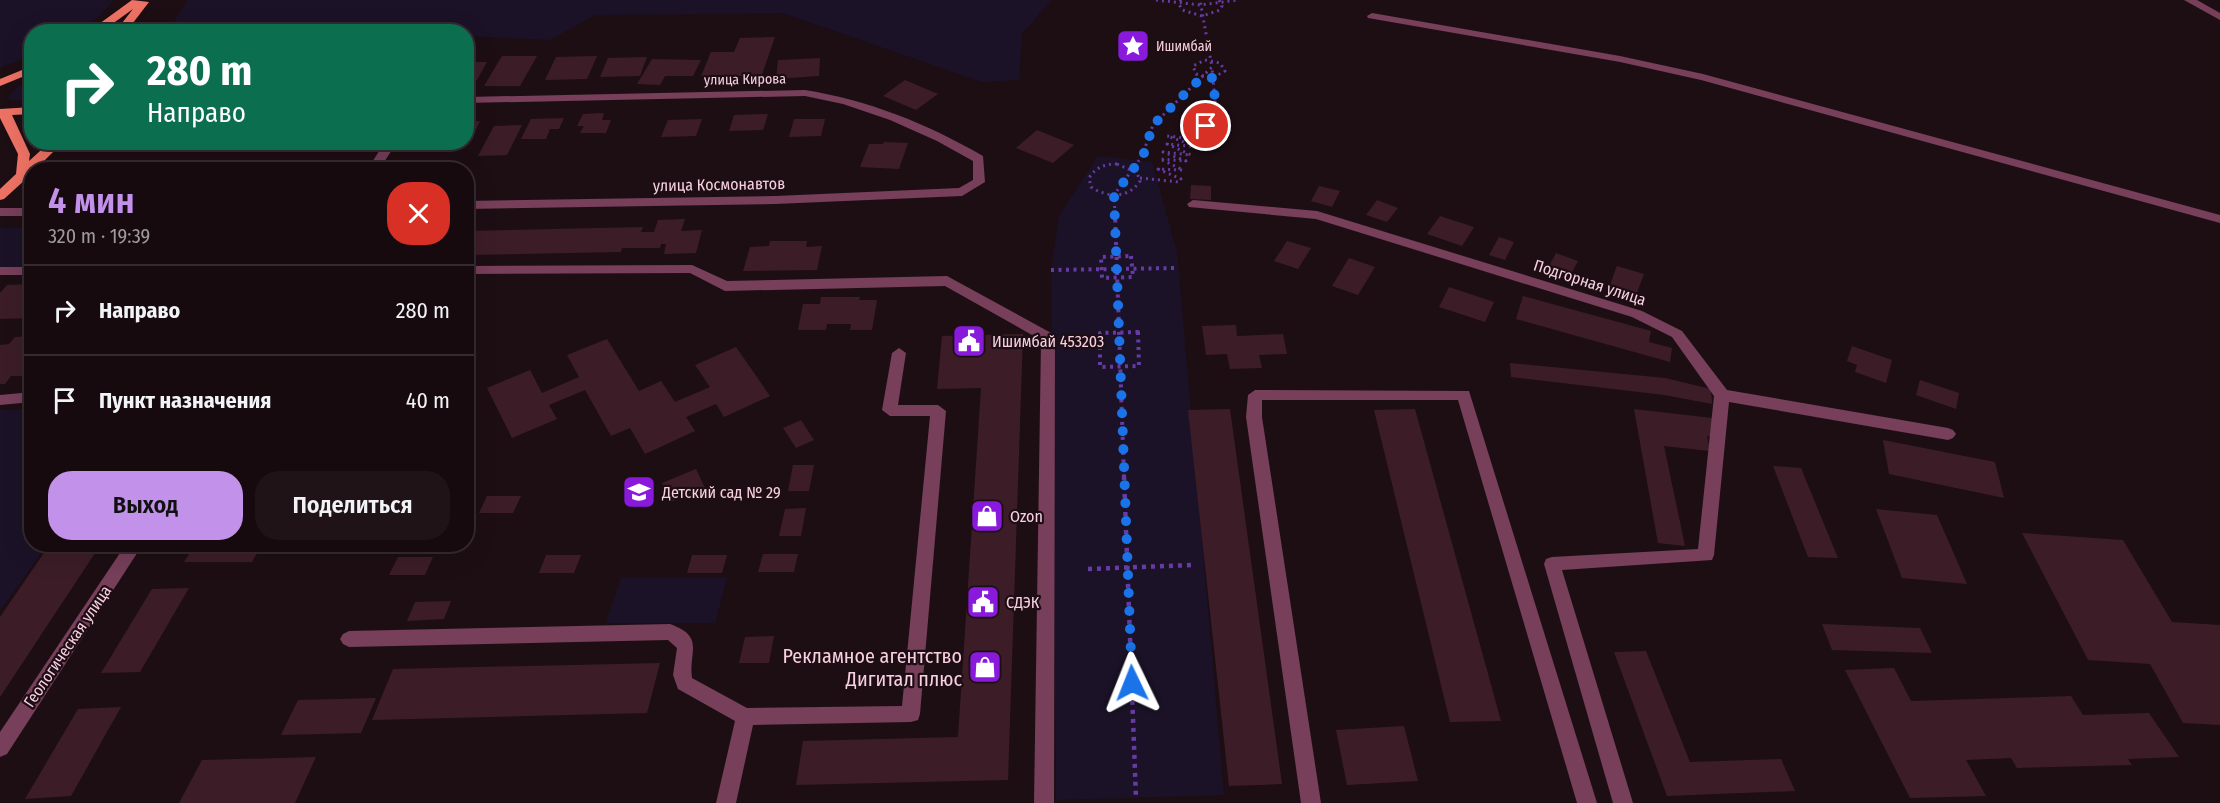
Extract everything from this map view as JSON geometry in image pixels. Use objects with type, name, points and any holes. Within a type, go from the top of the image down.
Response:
[{"type":"main road","points":[[104,24],[139,0]]},
{"type":"main road","points":[[126,24],[146,0]]},
{"type":"main road","points":[[0,85],[24,74]]},
{"type":"main road","points":[[21,176],[24,154],[2,113],[24,111]]},
{"type":"main road","points":[[36,162],[49,150]]},
{"type":"main road","points":[[0,196],[24,173]]},
{"type":"street","points":[[2189,0],[2220,16]]},
{"type":"street","points":[[1372,16],[1620,59],[1703,77],[2220,219]]},
{"type":"street","name":"улица Кирова","points":[[474,100],[794,93],[825,95],[930,133],[972,154],[979,159],[980,165],[979,182],[972,188]]},
{"type":"street","name":"улица Космонавтов","points":[[474,205],[775,200],[962,192],[972,188]]},
{"type":"street","name":"Подгорная улица","points":[[1193,204],[1317,215],[1637,314],[1677,334],[1722,396]]},
{"type":"street","points":[[0,212],[24,212]]},
{"type":"street","points":[[474,270],[692,269],[725,286],[947,281],[1048,338],[1044,803]]},
{"type":"street","points":[[0,271],[24,271]]},
{"type":"street","points":[[349,639],[670,632],[681,639],[687,649],[681,672],[684,682],[746,717],[911,714],[938,411],[890,410],[899,353]]},
{"type":"street","points":[[1311,803],[1254,417],[1255,395],[1464,395],[1587,803]]},
{"type":"street","points":[[1623,803],[1552,564],[1706,555],[1722,396],[1948,434]]},
{"type":"street","points":[[0,400],[24,398]]},
{"type":"street","name":"Геологическая улица","points":[[0,748],[130,552]]},
{"type":"street","points":[[726,803],[746,717]]},
{"type":"path","points":[[1156,0],[1200,5],[1238,0]]},
{"type":"path","points":[[1140,178],[1139,184],[1130,192],[1114,195],[1101,193],[1091,187],[1089,178],[1092,172],[1112,164],[1132,169],[1140,178],[1179,182],[1181,179],[1158,169],[1183,171],[1160,159],[1186,161],[1163,152],[1191,155],[1167,144],[1198,147],[1167,136],[1196,139],[1216,112],[1212,67],[1200,0]]},
{"type":"path","points":[[1180,2],[1184,12],[1202,16],[1218,12],[1220,2]]},
{"type":"path","points":[[1210,60],[1225,68],[1224,74],[1213,78],[1202,77],[1193,72],[1193,66],[1210,60]]},
{"type":"path","points":[[1136,799],[1114,195],[1143,156],[1153,125],[1212,67]]},
{"type":"path","points":[[1116,256],[1131,256],[1133,277],[1102,278],[1101,257],[1116,256]]},
{"type":"path","points":[[1051,270],[1178,268]]},
{"type":"path","points":[[1138,332],[1139,366],[1100,367],[1100,333],[1119,333],[1138,332]]},
{"type":"path","points":[[1088,569],[1192,565]]},
{"type":"shaded area","points":[[0,0],[113,0],[89,24],[24,24],[24,58],[0,68]]},
{"type":"shaded area","points":[[188,0],[1051,0],[1022,34],[1019,80],[982,82],[783,13],[595,15],[550,40],[474,36],[474,24],[173,24]]},
{"type":"shaded area","points":[[24,84],[24,101],[10,100],[8,96]]},
{"type":"shaded area","points":[[1098,156],[1152,162],[1177,252],[1224,795],[1056,800],[1051,270],[1059,216]]},
{"type":"shaded area","points":[[0,228],[24,228],[24,267],[0,271]]},
{"type":"shaded area","points":[[24,409],[24,552],[42,552],[0,611],[0,410]]},
{"type":"shaded area","points":[[621,578],[727,578],[715,623],[606,623]]},
{"type":"building","points":[[775,37],[759,83],[742,83],[744,76],[701,76],[711,52],[734,52],[740,38]]},
{"type":"building","points":[[502,56],[537,56],[520,86],[484,86]]},
{"type":"building","points":[[597,56],[587,79],[545,80],[556,57]]},
{"type":"building","points":[[647,57],[640,76],[600,77],[608,58]]},
{"type":"building","points":[[820,58],[819,76],[776,79],[778,60]]},
{"type":"building","points":[[652,59],[701,60],[693,76],[665,76],[660,85],[637,84]]},
{"type":"building","points":[[474,62],[487,62],[477,80],[474,80]]},
{"type":"building","points":[[905,80],[938,94],[916,110],[883,96]]},
{"type":"building","points":[[604,113],[602,120],[611,120],[606,133],[580,133],[584,126],[577,126],[583,114]]},
{"type":"building","points":[[768,114],[763,130],[729,131],[734,115]]},
{"type":"building","points":[[564,118],[559,129],[550,129],[546,139],[521,139],[531,119]]},
{"type":"building","points":[[702,119],[696,136],[661,137],[668,120]]},
{"type":"building","points":[[794,119],[825,119],[821,136],[789,137]]},
{"type":"building","points":[[474,121],[480,121],[474,134]]},
{"type":"building","points":[[522,125],[507,155],[478,156],[494,126]]},
{"type":"building","points":[[1037,130],[1074,145],[1053,163],[1016,148]]},
{"type":"building","points":[[884,142],[908,143],[899,169],[860,167],[869,144],[883,144]]},
{"type":"building","points":[[1191,185],[1211,186],[1211,200],[1190,199]]},
{"type":"building","points":[[1319,186],[1340,191],[1332,207],[1311,201]]},
{"type":"building","points":[[1377,200],[1398,208],[1387,222],[1366,215]]},
{"type":"building","points":[[1440,216],[1474,227],[1462,246],[1427,234]]},
{"type":"building","points":[[685,219],[681,231],[702,230],[696,253],[664,254],[666,244],[661,244],[660,248],[622,248],[621,252],[474,255],[474,231],[643,227],[641,232],[654,232],[658,220]]},
{"type":"building","points":[[1499,237],[1514,242],[1505,260],[1489,255]]},
{"type":"building","points":[[770,241],[807,241],[806,247],[822,246],[817,270],[743,271],[750,247],[769,246]]},
{"type":"building","points":[[1287,241],[1311,248],[1298,269],[1274,261]]},
{"type":"building","points":[[1556,253],[1578,261],[1569,278],[1547,270]]},
{"type":"building","points":[[1349,258],[1375,267],[1358,295],[1332,286]]},
{"type":"building","points":[[1617,266],[1644,274],[1635,298],[1608,290]]},
{"type":"building","points":[[24,284],[24,318],[0,319],[0,293],[7,285]]},
{"type":"building","points":[[1449,287],[1494,302],[1485,322],[1439,307]]},
{"type":"building","points":[[1523,296],[1651,331],[1649,342],[1672,348],[1670,362],[1516,319]]},
{"type":"building","points":[[821,297],[860,297],[859,300],[877,300],[872,330],[850,330],[851,324],[827,324],[826,330],[798,330],[803,304],[820,304]]},
{"type":"building","points":[[1236,325],[1237,336],[1283,334],[1287,354],[1259,355],[1262,368],[1230,369],[1227,354],[1206,355],[1202,326]]},
{"type":"building","points":[[1023,334],[1008,780],[796,785],[803,741],[958,737],[981,388],[937,389],[942,336]]},
{"type":"building","points":[[24,336],[24,376],[11,376],[5,384],[0,384],[0,345],[9,344],[15,337]]},
{"type":"building","points":[[607,339],[639,391],[661,381],[675,402],[710,387],[695,365],[736,347],[770,396],[724,417],[716,404],[686,417],[695,431],[645,454],[630,428],[611,436],[585,390],[549,405],[557,419],[512,438],[487,388],[530,370],[542,393],[579,377],[567,355]]},
{"type":"building","points":[[1852,346],[1892,360],[1886,383],[1855,372],[1857,365],[1847,361]]},
{"type":"building","points":[[1510,363],[1665,378],[1711,389],[1712,404],[1664,395],[1511,377]]},
{"type":"building","points":[[1920,380],[1959,393],[1956,409],[1916,395]]},
{"type":"building","points":[[1230,409],[1282,784],[1229,786],[1188,410]]},
{"type":"building","points":[[1415,409],[1501,721],[1450,722],[1374,410]]},
{"type":"building","points":[[1634,409],[1712,418],[1716,437],[1707,436],[1710,451],[1664,446],[1685,546],[1658,543]]},
{"type":"building","points":[[801,420],[814,440],[796,448],[783,428]]},
{"type":"building","points":[[1883,440],[1995,462],[2004,498],[1889,474]]},
{"type":"building","points":[[793,465],[814,465],[809,491],[788,491]]},
{"type":"building","points":[[1773,466],[1801,468],[1838,558],[1808,557]]},
{"type":"building","points":[[696,469],[705,488],[671,502],[662,483]]},
{"type":"building","points":[[487,496],[521,496],[513,513],[479,513]]},
{"type":"building","points":[[806,508],[801,536],[779,536],[785,509]]},
{"type":"building","points":[[1876,509],[1937,515],[1967,584],[1902,578]]},
{"type":"building","points":[[2022,533],[2123,540],[2172,622],[2220,625],[2220,725],[2183,723],[2150,664],[2088,660]]},
{"type":"building","points":[[45,552],[96,552],[0,697],[0,617]]},
{"type":"building","points":[[191,552],[258,552],[252,562],[184,562]]},
{"type":"building","points":[[763,554],[798,554],[794,572],[758,572]]},
{"type":"building","points":[[546,555],[581,555],[574,573],[539,573]]},
{"type":"building","points":[[692,555],[727,555],[722,573],[687,573]]},
{"type":"building","points":[[398,557],[433,557],[425,575],[389,575]]},
{"type":"building","points":[[189,588],[140,672],[101,673],[152,589]]},
{"type":"building","points":[[451,601],[444,619],[407,621],[415,602]]},
{"type":"building","points":[[1822,624],[1920,628],[1932,653],[1832,650]]},
{"type":"building","points":[[774,636],[769,663],[739,663],[745,637]]},
{"type":"building","points":[[1646,651],[1690,762],[1781,759],[1795,791],[1667,796],[1614,652]]},
{"type":"building","points":[[660,663],[647,713],[372,720],[393,669]]},
{"type":"building","points":[[1894,668],[1911,701],[2071,696],[2083,715],[2149,713],[2179,757],[2128,759],[2132,765],[2017,768],[2011,758],[1966,760],[1986,796],[1910,798],[1845,670]]},
{"type":"building","points":[[376,698],[361,733],[281,735],[298,700]]},
{"type":"building","points":[[121,707],[71,796],[25,799],[78,709]]},
{"type":"building","points":[[1404,726],[1418,781],[1347,785],[1336,730]]},
{"type":"building","points":[[316,757],[295,803],[179,803],[202,760]]},
{"type":"place","name":"Ишимбай","points":[[1133,46]]},
{"type":"place","name":"Ишимбай 453203","points":[[969,341]]},
{"type":"place","name":"Детский сад № 29","points":[[639,492]]},
{"type":"place","name":"Ozon","points":[[987,516]]},
{"type":"place","name":"СДЭК","points":[[983,602]]},
{"type":"place","name":"Рекламное агентство Дигитал плюс","points":[[985,667]]},
{"type":"route","points":[[1132,683],[1114,195],[1143,156],[1153,125],[1202,77],[1213,78],[1216,112],[1206,126]]}]
